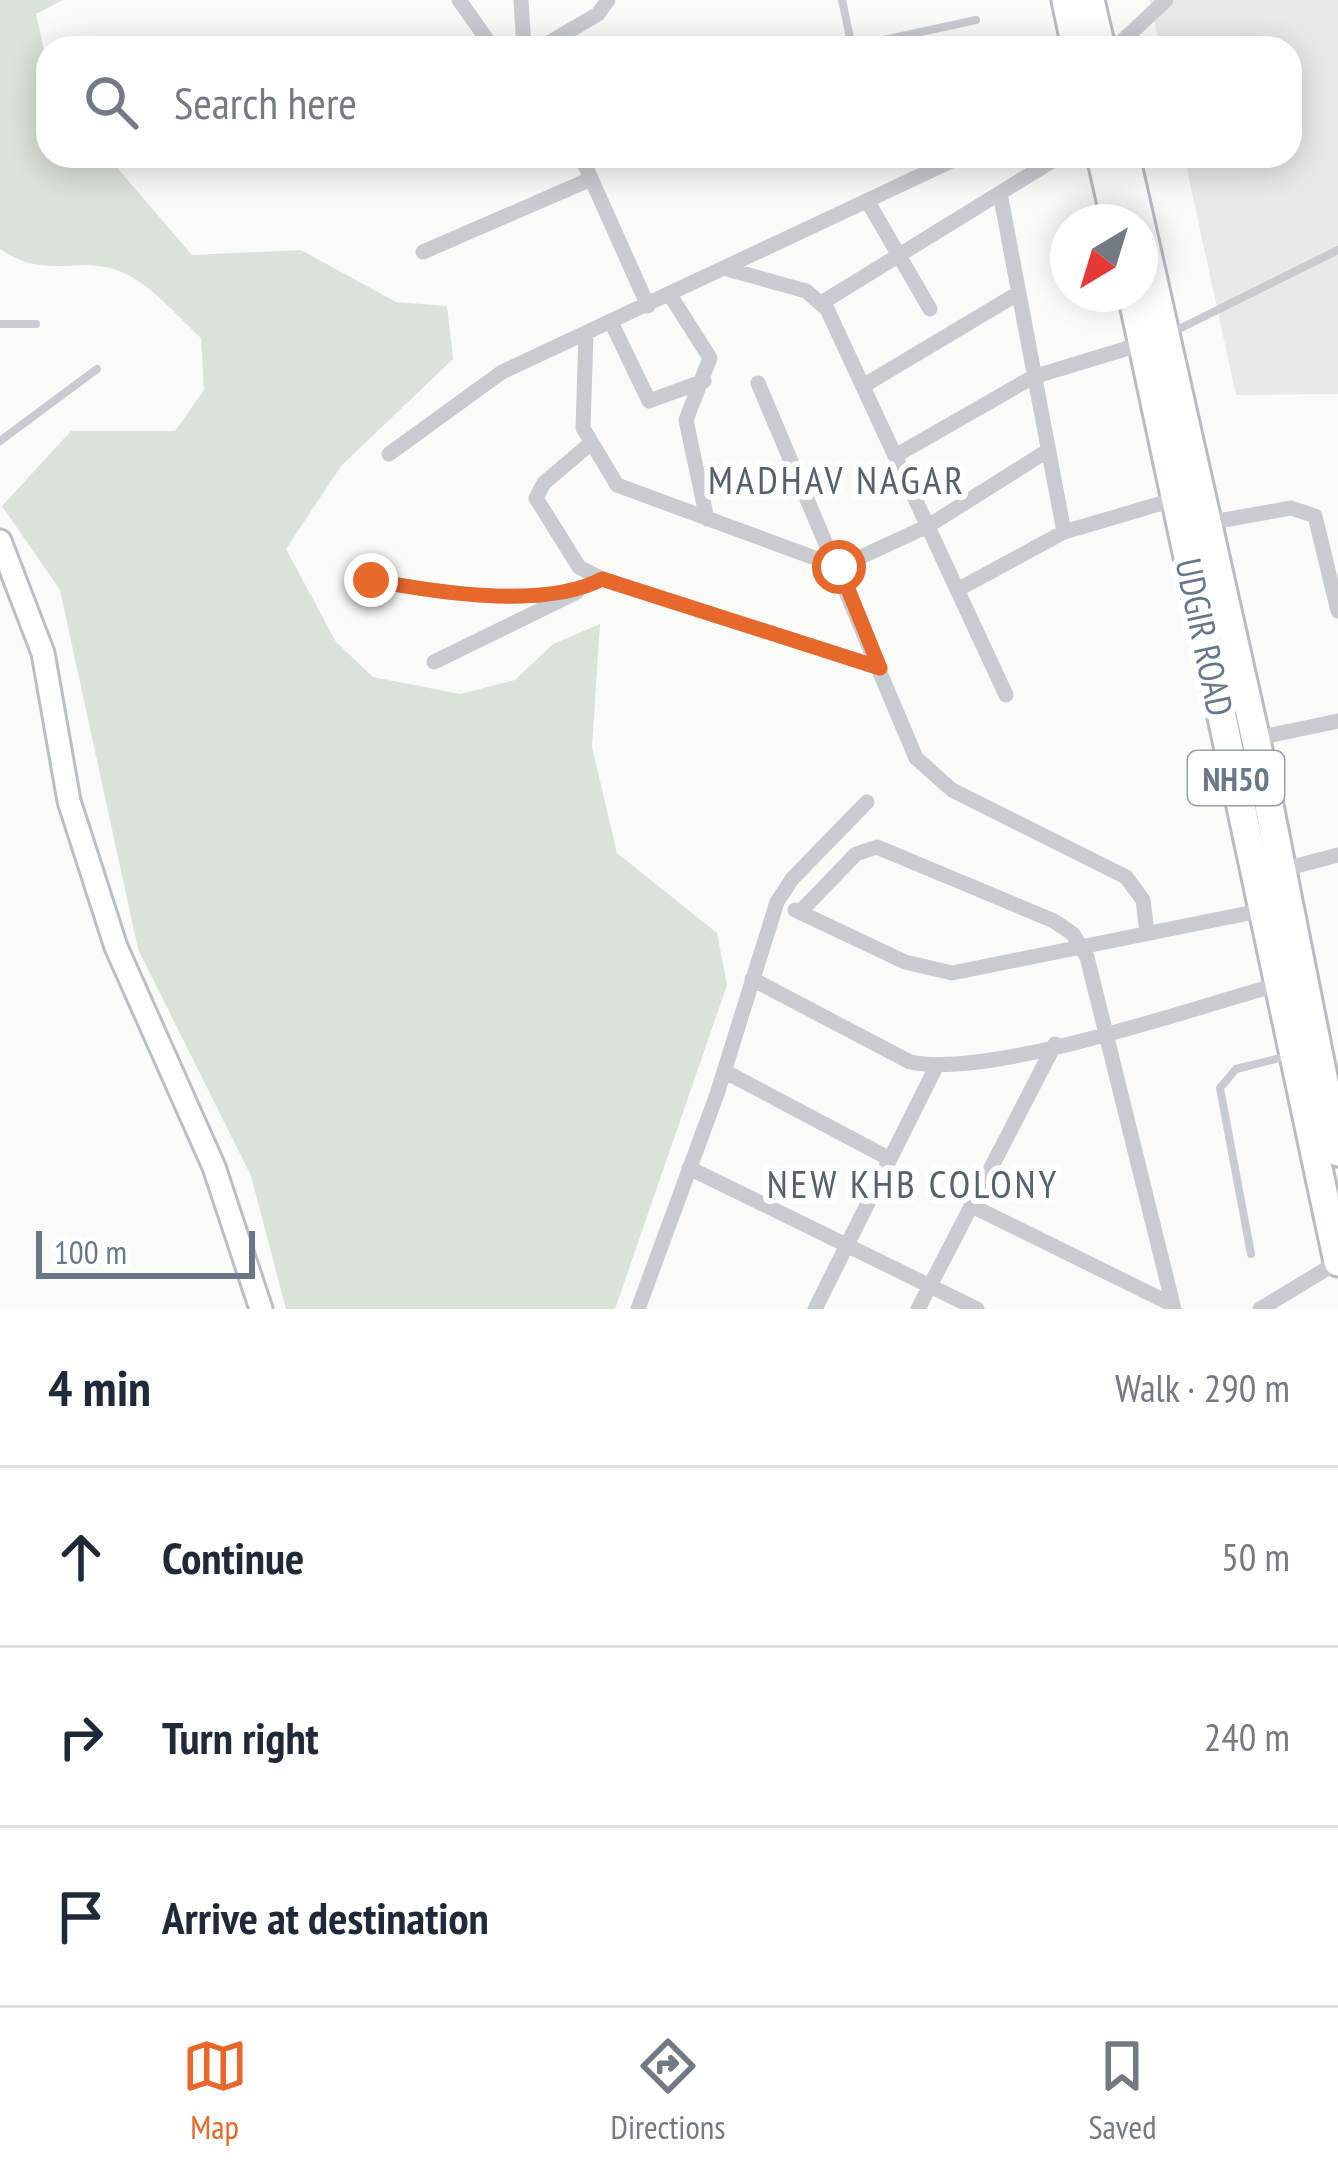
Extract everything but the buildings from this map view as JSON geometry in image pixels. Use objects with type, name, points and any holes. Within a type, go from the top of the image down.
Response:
[{"type":"highway","points":[[1066,0],[1074,36]]},
{"type":"highway","points":[[1090,0],[1098,36]]},
{"type":"highway","points":[[1104,168],[1112,204]]},
{"type":"highway","name":"UDGIR ROAD","points":[[1128,168],[1136,204]]},
{"type":"highway","name":"UDGIR ROAD","points":[[1141,312],[1154,339],[1207,523],[1256,740],[1338,1152]]},
{"type":"highway","name":"UDGIR ROAD","points":[[1151,312],[1176,499],[1338,1262]]},
{"type":"main road","points":[[0,541],[43,653],[69,801],[116,946],[214,1167],[261,1309]]},
{"type":"street","points":[[459,0],[485,36]]},
{"type":"street","points":[[521,0],[523,36]]},
{"type":"street","points":[[560,36],[598,14],[608,0]]},
{"type":"street","points":[[1128,36],[1166,0]]},
{"type":"street","points":[[588,168],[648,306]]},
{"type":"street","points":[[389,454],[502,372],[937,168]]},
{"type":"street","points":[[823,302],[1041,168]]},
{"type":"street","points":[[423,252],[591,179]]},
{"type":"street","points":[[1000,193],[1064,532]]},
{"type":"street","points":[[868,202],[929,309]]},
{"type":"street","points":[[727,269],[806,291],[823,302],[1006,695]]},
{"type":"street","points":[[863,386],[1017,293]]},
{"type":"street","points":[[670,295],[710,358],[686,434],[707,520]]},
{"type":"street","points":[[611,322],[649,400],[704,381]]},
{"type":"street","points":[[586,334],[583,417],[591,442],[617,485],[839,567],[928,526],[1047,452]]},
{"type":"street","points":[[895,456],[1033,377],[1154,339]]},
{"type":"street","points":[[758,383],[916,758],[938,781],[1126,877],[1143,900],[1147,932]]},
{"type":"street","points":[[591,442],[544,483],[536,499],[579,567],[602,579],[880,668]]},
{"type":"street","points":[[957,590],[1064,532],[1176,499]]},
{"type":"street","points":[[1207,523],[1291,508],[1315,516],[1338,611]]},
{"type":"street","points":[[434,662],[602,579]]},
{"type":"street","points":[[371,580],[449,594],[580,591]]},
{"type":"street","points":[[1226,731],[1256,740],[1338,722]]},
{"type":"street","points":[[638,1309],[724,1071],[777,902],[867,802]]},
{"type":"street","points":[[800,912],[861,850],[877,847],[1054,920],[1082,945],[1174,1307]]},
{"type":"street","points":[[1281,870],[1338,855]]},
{"type":"street","points":[[777,902],[932,971],[952,973],[1264,910]]},
{"type":"street","points":[[752,979],[910,1062],[936,1067],[1055,1044],[1280,984]]},
{"type":"street","points":[[918,1309],[1055,1044]]},
{"type":"street","points":[[814,1309],[936,1067]]},
{"type":"street","points":[[724,1071],[890,1159]]},
{"type":"street","points":[[689,1168],[977,1309]]},
{"type":"street","points":[[972,1207],[1174,1307]]},
{"type":"street","points":[[1260,1309],[1338,1262]]},
{"type":"lane","points":[[842,0],[848,36]]},
{"type":"lane","points":[[904,36],[976,20]]},
{"type":"lane","points":[[1154,339],[1338,250]]},
{"type":"lane","points":[[0,325],[36,324]]},
{"type":"lane","points":[[0,441],[97,369]]},
{"type":"lane","points":[[1251,1254],[1220,1088],[1236,1069],[1295,1054]]},
{"type":"shaded area","points":[[0,0],[63,0],[36,14],[41,36],[36,36],[36,168],[117,168],[192,255],[301,250],[396,302],[447,306],[453,359],[341,466],[286,549],[336,642],[373,677],[460,694],[515,680],[553,644],[600,624],[592,747],[617,853],[717,933],[727,985],[615,1309],[286,1309],[251,1176],[138,949],[60,590],[2,506],[71,431],[175,431],[204,390],[201,338],[157,295],[128,275],[95,266],[34,264],[0,249]]},
{"type":"shaded area","points":[[1150,0],[1338,0],[1338,394],[1236,395],[1187,168],[1302,168],[1302,36],[1158,36]]},
{"type":"district","name":"MADHAV NAGAR","points":[[837,479]]},
{"type":"district","name":"NEW KHB COLONY","points":[[913,1183]]},
{"type":"route","points":[[371,580],[449,594],[580,591],[602,579],[880,668],[839,567]]}]
